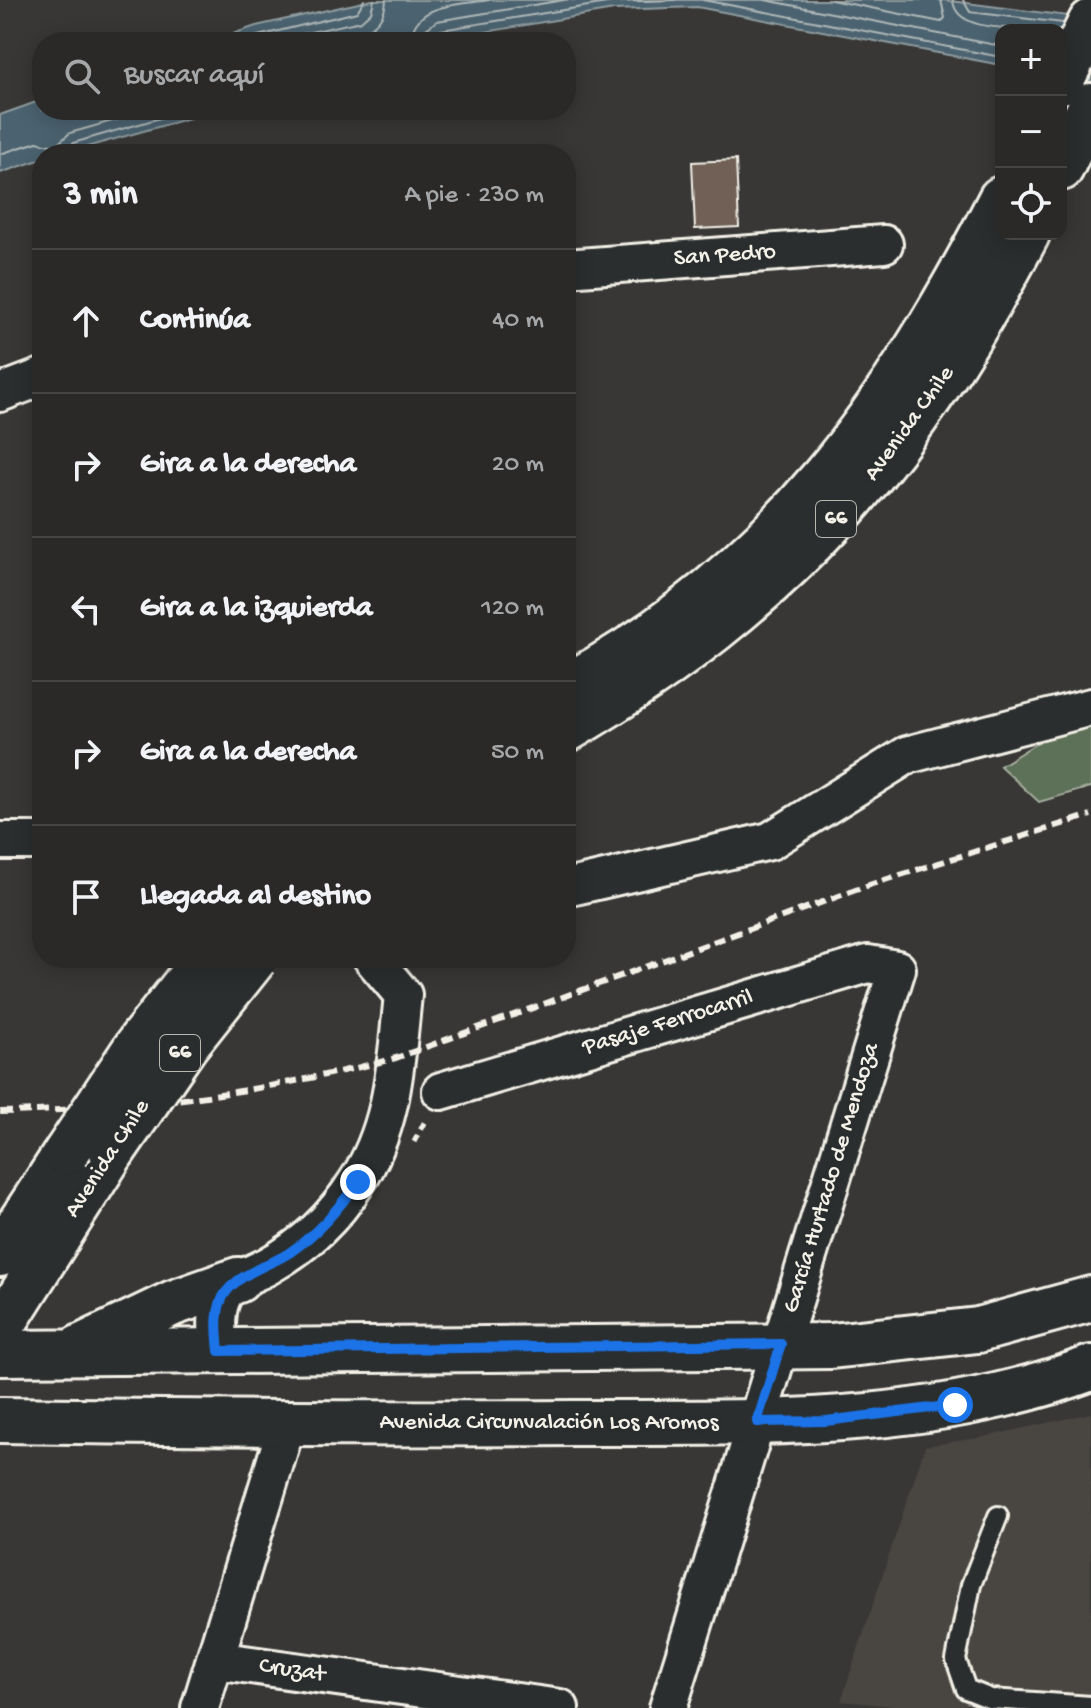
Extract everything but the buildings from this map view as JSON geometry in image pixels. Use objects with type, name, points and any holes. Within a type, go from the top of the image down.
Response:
[{"type":"main road","points":[[1067,69],[1091,22]]},
{"type":"main road","points":[[1067,156],[1091,106]]},
{"type":"main road","name":"Avenida Chile","points":[[576,681],[633,648],[683,613],[770,536],[811,493],[900,379],[953,291],[995,210]]},
{"type":"main road","name":"Avenida Chile","points":[[576,724],[635,689],[721,628],[829,527],[928,404],[985,313],[1024,240]]},
{"type":"main road","name":"Avenida Chile","points":[[0,1254],[141,1040],[198,968]]},
{"type":"main road","name":"Avenida Chile","points":[[0,1329],[112,1152],[185,1046],[247,968]]},
{"type":"main road","points":[[72,1352],[129,1322],[238,1280]]},
{"type":"main road","points":[[0,1353],[781,1344],[831,1346],[923,1339],[1032,1318],[1091,1299]]},
{"type":"main road","name":"Avenida Circunvalación Los Aromos","points":[[0,1420],[287,1424],[839,1420],[955,1405],[1091,1368]]},
{"type":"street","name":"San Pedro","points":[[576,267],[884,244]]},
{"type":"street","points":[[0,393],[32,381]]},
{"type":"street","points":[[576,886],[770,841],[907,755],[1091,707]]},
{"type":"street","points":[[0,841],[32,841]]},
{"type":"street","name":"Pasaje Ferrocarril","points":[[441,1091],[868,964],[897,969]]},
{"type":"street","points":[[219,1351],[219,1304],[226,1292],[238,1280],[267,1267],[318,1230],[339,1207],[373,1153],[393,1091],[403,995],[385,968]]},
{"type":"street","name":"García Hurtado de Mendoza","points":[[668,1708],[897,969]]},
{"type":"street","points":[[200,1708],[287,1424]]},
{"type":"street","name":"Cruzat","points":[[215,1660],[560,1708]]},
{"type":"lane","points":[[998,1516],[971,1585],[956,1660],[966,1689],[991,1699],[1091,1706]]},
{"type":"shaded area","points":[[1091,1413],[1091,1708],[914,1708],[841,1701],[925,1446],[984,1437]]},
{"type":"green space","points":[[1091,709],[1091,787],[1039,802],[1000,766]]},
{"type":"water","points":[[372,0],[943,0],[1091,19],[1091,82],[1067,77],[1067,24],[995,24],[995,64],[697,7],[614,10],[485,32],[238,32]]},
{"type":"water","points":[[32,104],[32,120],[183,120],[97,144],[32,144],[32,162],[0,173],[0,115]]},
{"type":"railway","points":[[0,1112],[100,1108],[200,1097],[249,1090],[396,1058],[872,884],[1091,815]]},
{"type":"route","points":[[358,1182],[318,1230],[267,1267],[238,1280],[226,1292],[219,1304],[219,1351],[781,1344],[757,1422],[890,1416],[955,1405]]}]
